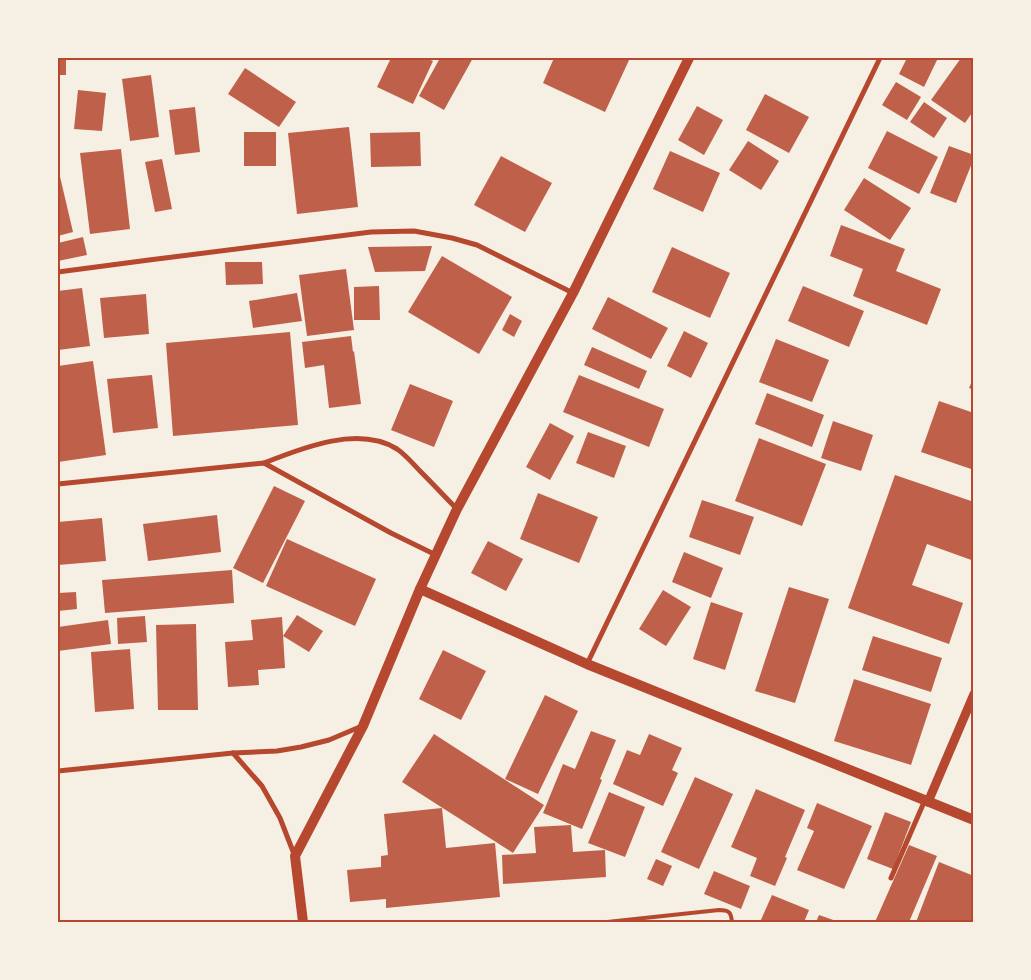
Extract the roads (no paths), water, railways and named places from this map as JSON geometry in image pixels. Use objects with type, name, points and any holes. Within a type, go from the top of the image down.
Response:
[{"type":"main road","points":[[303,922],[295,856],[363,726],[420,589],[457,509],[573,294],[688,58]]},
{"type":"main road","points":[[420,589],[587,664],[974,820]]},
{"type":"street","points":[[587,664],[880,58]]},
{"type":"street","points":[[58,272],[371,232],[414,231],[452,238],[477,246],[573,294]]},
{"type":"street","points":[[58,484],[264,463],[301,448],[357,438],[380,441],[398,450],[457,509]]},
{"type":"street","points":[[264,463],[391,533],[436,555]]},
{"type":"street","points":[[891,878],[974,694]]},
{"type":"street","points":[[58,771],[301,748],[329,740],[363,726]]},
{"type":"street","points":[[233,753],[262,786],[280,818],[295,856]]},
{"type":"lane","points":[[609,922],[722,910],[731,914],[732,922]]}]
